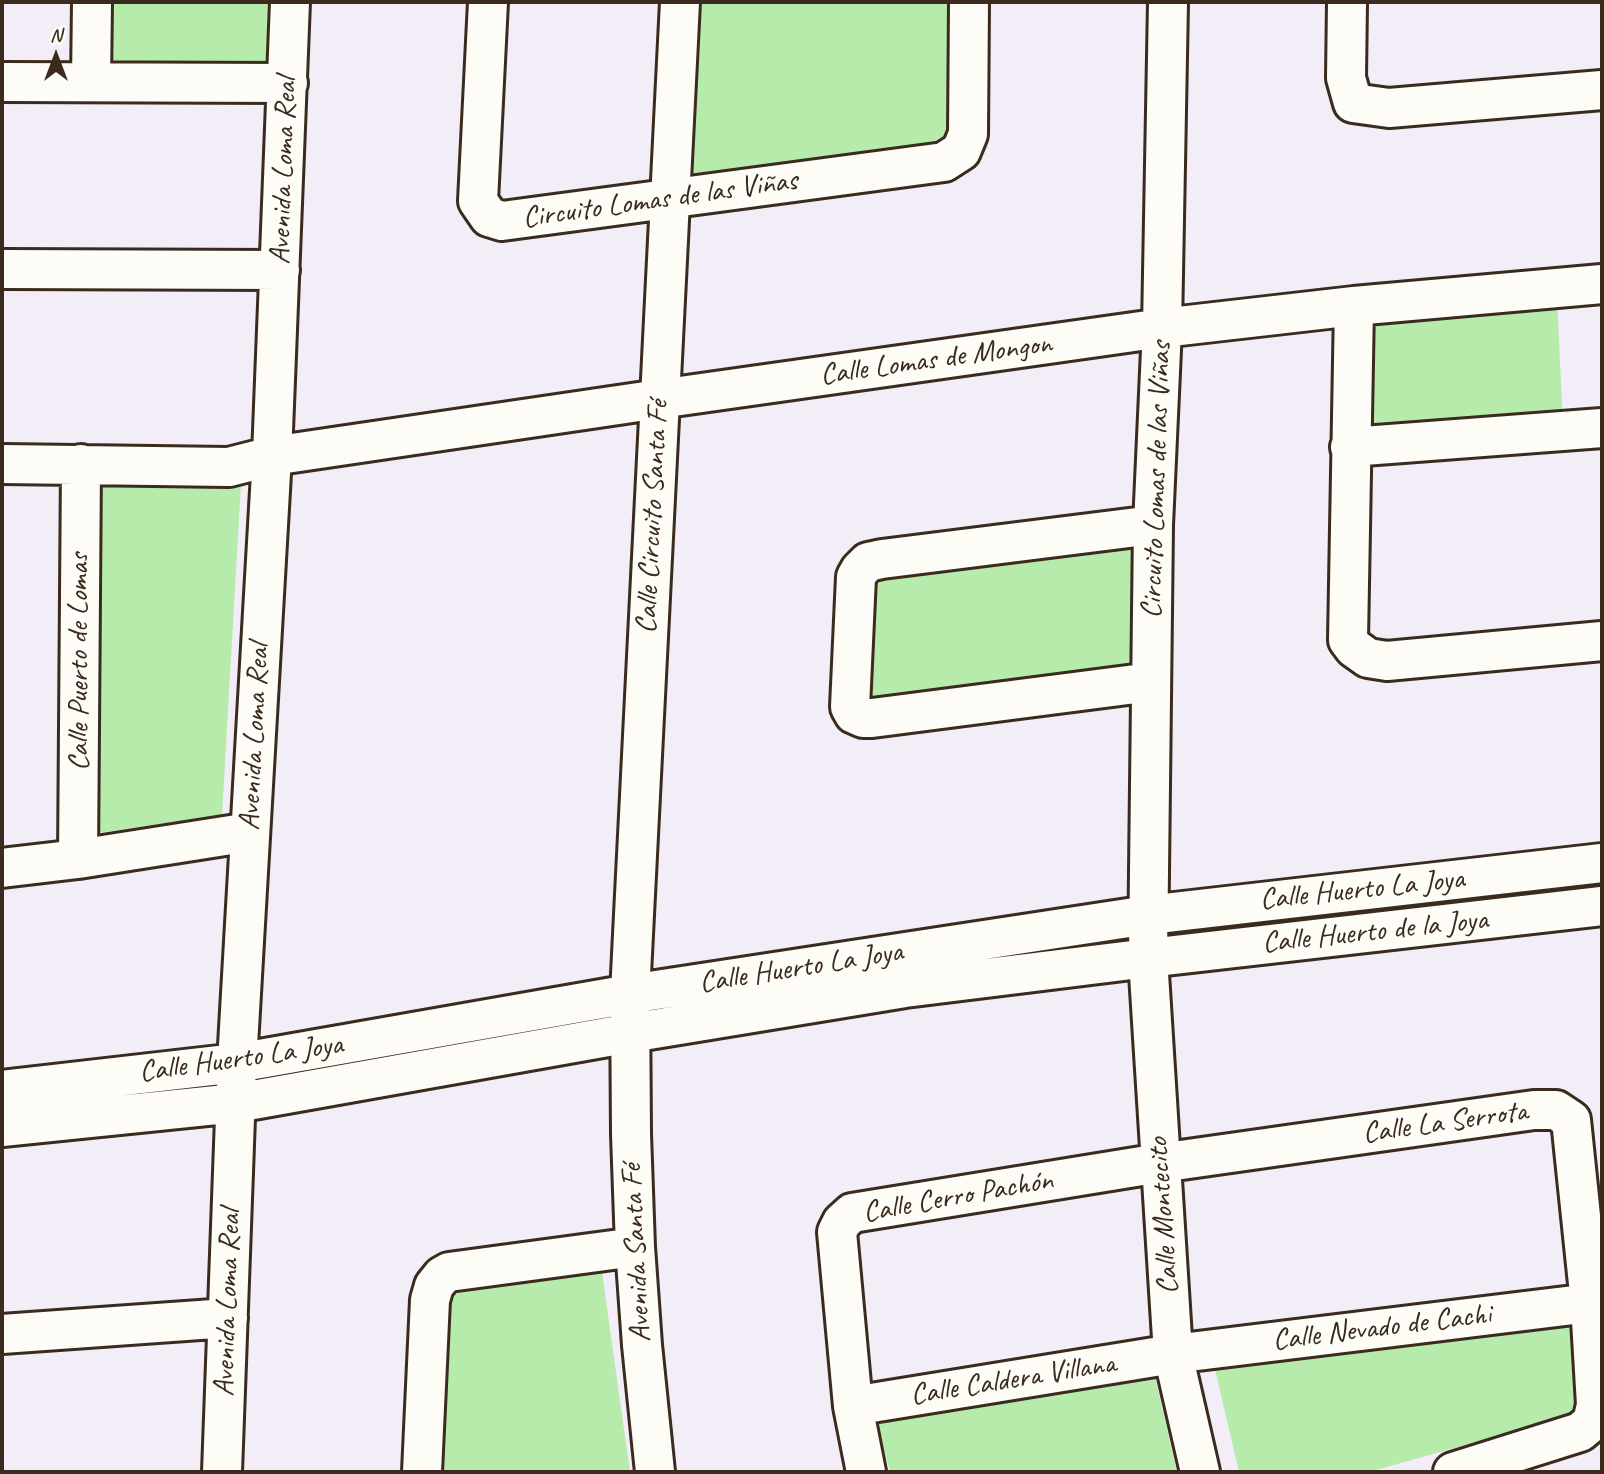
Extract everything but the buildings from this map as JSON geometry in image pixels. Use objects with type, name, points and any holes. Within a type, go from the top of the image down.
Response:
[{"type":"street","points":[[91,82],[92,2]]},
{"type":"street","name":"Avenida Loma Real","points":[[222,1472],[237,1063],[272,456],[290,2]]},
{"type":"street","name":"Circuito Lomas de las Viñas","points":[[488,2],[478,201],[489,217],[502,221],[944,162],[961,151],[968,134],[969,2]]},
{"type":"street","name":"Calle Circuito Santa Fé","points":[[630,1033],[680,2]]},
{"type":"street","name":"Circuito Lomas de las Viñas","points":[[1148,958],[1153,525],[1161,328],[1168,2]]},
{"type":"street","points":[[1347,2],[1346,78],[1353,103],[1389,108],[1602,90]]},
{"type":"street","points":[[2,82],[288,83]]},
{"type":"street","points":[[2,270],[280,270]]},
{"type":"street","name":"Calle Lomas de Mongon","points":[[2,464],[229,467],[272,456],[1161,328],[1354,306],[1602,284]]},
{"type":"street","points":[[1354,306],[1348,640],[1362,655],[1387,661],[1602,641]]},
{"type":"street","points":[[1350,447],[1602,428]]},
{"type":"street","name":"Calle Puerto de Lomas","points":[[78,859],[81,464]]},
{"type":"street","points":[[1151,682],[872,718],[854,714],[850,706],[856,576],[868,562],[1153,525]]},
{"type":"street","points":[[2,868],[250,832]]},
{"type":"street","name":"Calle Huerto La Joya","points":[[2,1090],[237,1063],[630,994],[1148,915],[1602,863]]},
{"type":"street","name":"Calle Huerto de la Joya","points":[[1148,958],[1602,906]]},
{"type":"street","name":"Calle Huerto La Joya","points":[[2,1127],[236,1102],[905,988],[1148,958]]},
{"type":"street","name":"Calle Montecito","points":[[1148,958],[1173,1354],[1200,1472]]},
{"type":"street","name":"Avenida Santa Fé","points":[[630,1033],[635,1247],[655,1472]]},
{"type":"street","name":"Calle La Serrota","points":[[1160,1163],[1534,1110],[1556,1110],[1571,1120],[1590,1303],[1596,1405],[1592,1422],[1580,1433],[1453,1472]]},
{"type":"street","name":"Calle Cerro Pachón","points":[[866,1472],[853,1406],[837,1232],[842,1222],[852,1213],[1160,1163]]},
{"type":"street","points":[[422,1472],[430,1300],[434,1286],[442,1276],[449,1272],[635,1247]]},
{"type":"street","name":"Calle Nevado de Cachi","points":[[1173,1354],[1590,1303]]},
{"type":"street","points":[[2,1334],[228,1318]]},
{"type":"street","name":"Calle Caldera Villana","points":[[853,1406],[1173,1354]]},
{"type":"green space","points":[[102,2],[277,2],[276,69],[99,69]]},
{"type":"green space","points":[[687,2],[963,2],[960,135],[939,158],[678,192]]},
{"type":"green space","points":[[1557,297],[1563,427],[1364,441],[1367,315]]},
{"type":"green space","points":[[98,482],[241,484],[222,815],[91,834]]},
{"type":"green space","points":[[1146,533],[1139,673],[858,709],[868,572]]},
{"type":"green space","points":[[602,1272],[630,1472],[441,1472],[445,1295]]},
{"type":"green space","points":[[1577,1317],[1582,1412],[1369,1472],[1239,1472],[1214,1365]]},
{"type":"green space","points":[[1154,1373],[1177,1472],[890,1472],[875,1415]]}]
